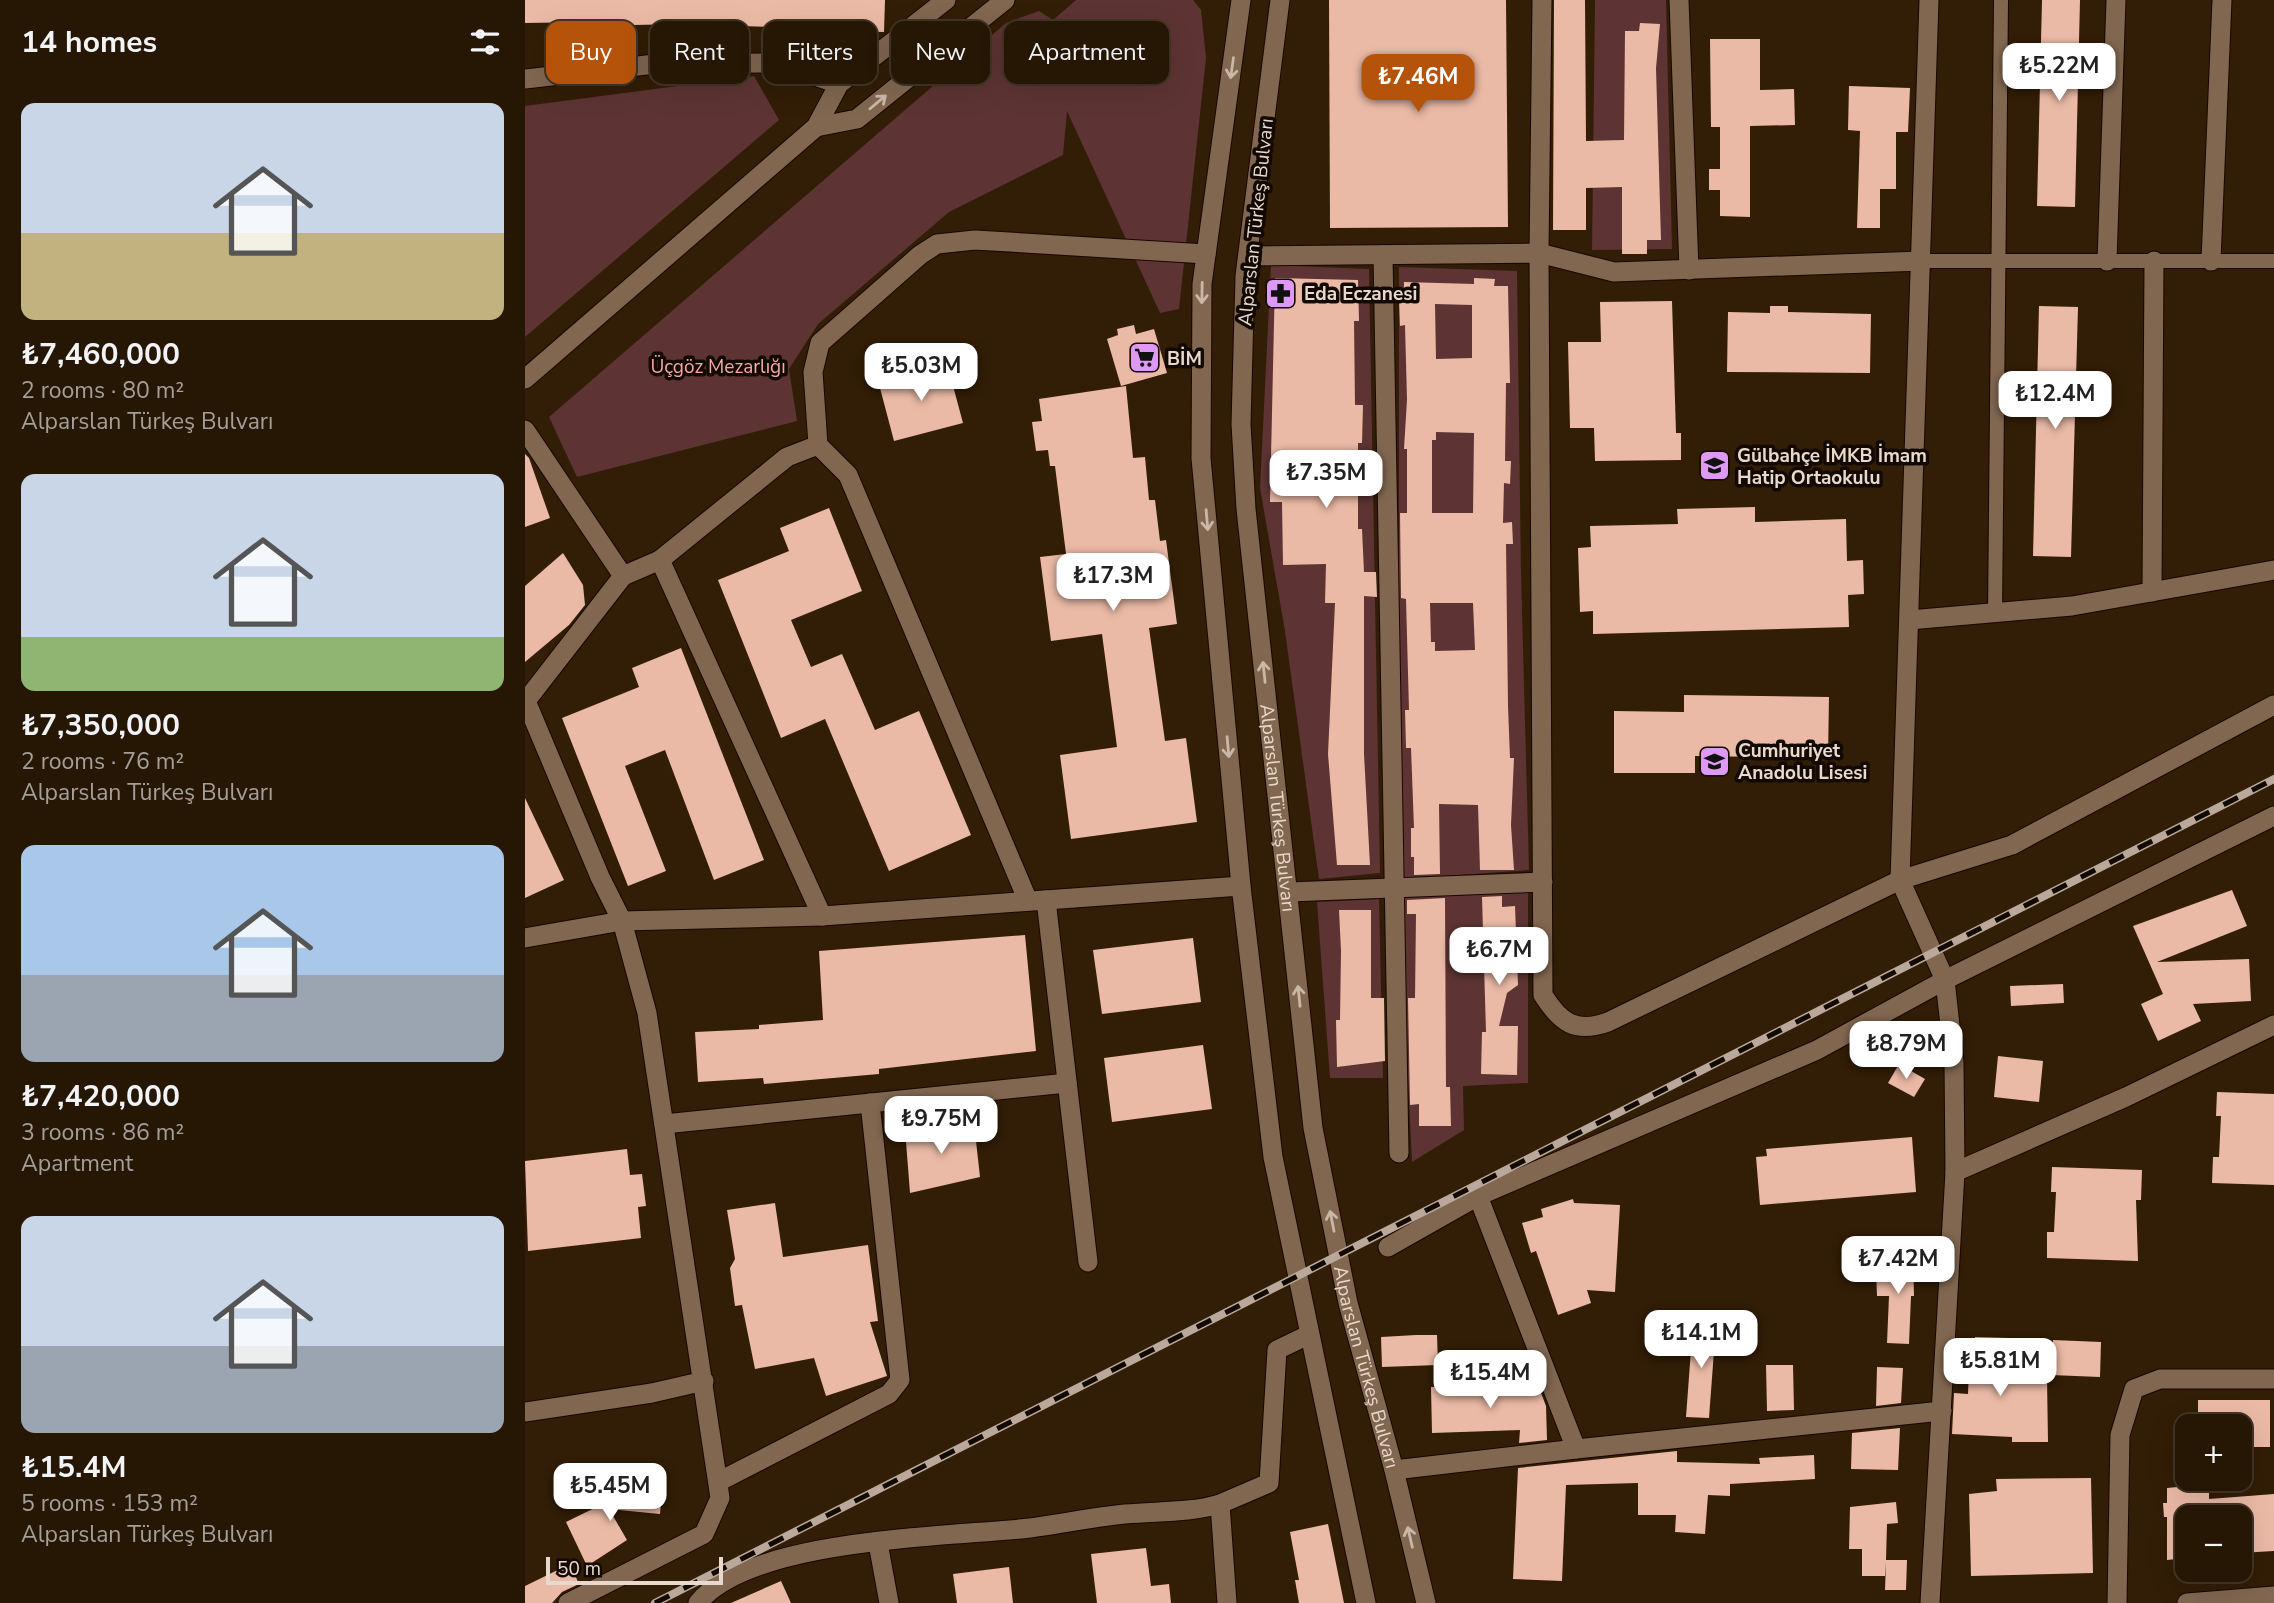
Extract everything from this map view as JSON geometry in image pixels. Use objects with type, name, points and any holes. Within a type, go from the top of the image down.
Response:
[{"type":"street","points":[[877,54],[947,0]]},
{"type":"street","points":[[816,127],[857,119],[1005,0]]},
{"type":"street","points":[[1228,0],[1239,20]]},
{"type":"street","points":[[1241,0],[1202,284],[1201,458],[1241,886],[1273,1157],[1366,1603]]},
{"type":"street","name":"Alparslan Türkeş Bulvarı","points":[[1280,0],[1248,256],[1241,424],[1244,485],[1313,1128],[1348,1303],[1394,1470],[1426,1603]]},
{"type":"street","points":[[1542,0],[1539,253],[1543,995],[1556,1015],[1571,1024],[1591,1028],[1900,880],[2012,845],[2274,705]]},
{"type":"street","points":[[1679,0],[1689,270]]},
{"type":"street","points":[[1929,0],[1900,880],[1945,980],[1954,1062],[1955,1172],[1930,1603]]},
{"type":"street","points":[[2107,261],[2116,0]]},
{"type":"street","points":[[2211,261],[2222,0]]},
{"type":"street","points":[[525,79],[655,65],[763,63]]},
{"type":"street","points":[[525,379],[816,127],[839,84]]},
{"type":"street","points":[[1088,1262],[1067,1083],[1037,901],[848,475],[818,445],[813,372],[820,343],[920,255],[937,244],[975,240],[1206,254]]},
{"type":"street","points":[[1248,256],[1539,253],[1614,272],[1922,261]]},
{"type":"street","points":[[1383,255],[1399,1153]]},
{"type":"street","points":[[2152,592],[2154,261]]},
{"type":"street","points":[[525,430],[623,576]]},
{"type":"street","points":[[568,1603],[704,1534],[720,1498],[647,1013],[622,921],[600,877],[526,702],[623,576],[660,560],[787,457],[818,445]]},
{"type":"street","points":[[660,560],[822,916]]},
{"type":"street","points":[[1909,620],[2072,606],[2274,570]]},
{"type":"street","points":[[1388,1247],[1478,1196],[1817,1051],[1945,980],[2274,816]]},
{"type":"street","points":[[1289,892],[1543,882]]},
{"type":"street","points":[[525,938],[622,921],[822,916],[1241,886]]},
{"type":"street","points":[[1955,1172],[2126,1097],[2274,1024]]},
{"type":"street","points":[[664,1124],[1067,1083]]},
{"type":"street","points":[[718,1482],[889,1394],[900,1380],[870,1103]]},
{"type":"street","points":[[1478,1196],[1576,1450]]},
{"type":"street","points":[[698,1603],[708,1591],[733,1574],[807,1552],[1126,1514],[1197,1511],[1220,1504],[1269,1482],[1277,1350],[1308,1335]]},
{"type":"street","points":[[2116,1603],[2120,1435],[2134,1389],[2160,1379],[2274,1379]]},
{"type":"street","points":[[525,1412],[652,1393],[704,1381]]},
{"type":"street","points":[[1394,1470],[1942,1411]]},
{"type":"street","points":[[1220,1504],[1227,1603]]},
{"type":"street","points":[[878,1544],[888,1603]]},
{"type":"street","points":[[2187,1603],[2274,1595]]},
{"type":"lane","points":[[1994,612],[2001,0]]},
{"type":"lane","points":[[1922,261],[2274,261]]},
{"type":"green space","name":"Üçgöz Mezarlığı","points":[[1076,0],[1193,0],[1201,10],[1206,58],[1179,309],[1160,313],[1067,111],[1063,155],[949,212],[818,324],[789,369],[797,421],[577,477],[549,417],[935,84],[990,84],[990,37],[1004,25],[1004,84],[1169,84],[1169,21],[1012,21],[1039,11],[1053,20]]},
{"type":"green space","points":[[1595,0],[1666,0],[1672,249],[1592,250]]},
{"type":"green space","points":[[754,76],[779,120],[525,337],[525,106],[693,84],[749,84],[749,77]]},
{"type":"green space","points":[[1271,265],[1369,269],[1380,873],[1319,879],[1285,631],[1260,488]]},
{"type":"green space","points":[[1399,267],[1517,271],[1529,870],[1404,879],[1399,637]]},
{"type":"green space","points":[[1528,887],[1528,1083],[1463,1086],[1464,1130],[1412,1162],[1399,892]]},
{"type":"green space","points":[[1379,899],[1383,1078],[1330,1078],[1317,902]]},
{"type":"building","points":[[525,0],[885,0],[884,32],[877,32],[877,21],[763,21],[763,27],[749,26],[749,21],[650,21],[650,25],[636,25],[636,21],[525,23]]},
{"type":"building","points":[[1329,0],[1506,0],[1508,227],[1330,228]]},
{"type":"building","points":[[1554,0],[1585,0],[1586,141],[1624,140],[1625,31],[1639,31],[1640,23],[1660,24],[1656,68],[1661,240],[1647,240],[1647,254],[1622,254],[1622,187],[1586,188],[1586,230],[1553,230]]},
{"type":"building","points":[[2042,0],[2080,0],[2075,207],[2037,206]]},
{"type":"building","points":[[1710,39],[1760,39],[1760,90],[1794,89],[1795,125],[1750,126],[1750,217],[1720,216],[1720,190],[1709,190],[1709,169],[1720,169],[1720,127],[1711,127]]},
{"type":"building","points":[[1849,86],[1910,88],[1908,132],[1896,132],[1896,189],[1880,189],[1880,228],[1857,228],[1860,131],[1848,130]]},
{"type":"building","points":[[1275,278],[1358,280],[1359,321],[1354,321],[1355,405],[1363,405],[1362,443],[1358,443],[1358,529],[1362,529],[1364,572],[1376,572],[1377,597],[1364,596],[1364,754],[1370,865],[1337,865],[1328,754],[1335,603],[1325,603],[1326,564],[1283,565],[1282,502],[1270,502]]},
{"type":"building","points":[[1474,278],[1495,279],[1494,286],[1508,286],[1510,383],[1506,383],[1505,461],[1511,461],[1510,484],[1504,483],[1503,523],[1512,522],[1513,544],[1506,544],[1508,706],[1510,758],[1514,758],[1511,825],[1514,870],[1480,870],[1478,805],[1439,804],[1440,874],[1414,875],[1414,857],[1411,857],[1411,828],[1414,828],[1411,748],[1406,748],[1405,710],[1409,710],[1406,599],[1401,598],[1400,513],[1407,513],[1407,449],[1404,449],[1407,400],[1405,325],[1400,326],[1399,298],[1404,298],[1404,282],[1474,284]],"holes":[[[1435,304],[1472,305],[1472,358],[1436,359]],[[1436,432],[1474,433],[1473,513],[1432,513],[1432,440],[1436,440]],[[1430,603],[1473,603],[1475,650],[1435,651],[1435,642],[1431,642]]]},
{"type":"building","points":[[1672,301],[1676,433],[1681,433],[1681,460],[1595,461],[1594,428],[1570,428],[1568,342],[1601,342],[1600,302]]},
{"type":"building","points":[[1770,306],[1788,306],[1788,312],[1871,314],[1870,373],[1727,372],[1728,312],[1770,313]]},
{"type":"building","points":[[2039,306],[2078,307],[2071,557],[2033,556]]},
{"type":"building","points":[[1134,325],[1136,334],[1154,329],[1167,373],[1121,386],[1107,339],[1118,335],[1117,329]]},
{"type":"building","points":[[923,362],[927,377],[949,371],[963,423],[894,441],[880,388],[907,381],[903,367]]},
{"type":"building","points":[[1126,386],[1133,458],[1145,457],[1149,500],[1155,500],[1160,541],[1166,540],[1177,624],[1149,628],[1165,741],[1186,738],[1197,822],[1071,839],[1060,755],[1117,747],[1102,634],[1051,641],[1040,557],[1066,554],[1055,466],[1050,466],[1048,450],[1036,451],[1032,422],[1042,421],[1039,399]]},
{"type":"building","points":[[525,454],[529,458],[550,518],[525,527]]},
{"type":"building","points":[[1755,507],[1755,522],[1846,519],[1847,561],[1863,560],[1864,594],[1848,595],[1849,627],[1593,634],[1593,611],[1580,612],[1578,548],[1591,547],[1590,526],[1678,524],[1677,509]]},
{"type":"building","points":[[829,508],[862,591],[791,620],[811,667],[842,654],[875,730],[919,711],[971,835],[889,871],[825,719],[781,738],[718,580],[789,551],[780,528]]},
{"type":"building","points":[[563,553],[583,585],[585,605],[569,625],[525,662],[525,586]]},
{"type":"building","points":[[681,648],[764,860],[714,880],[665,750],[625,766],[666,871],[628,886],[562,718],[639,687],[632,668]]},
{"type":"building","points":[[1684,695],[1829,697],[1828,758],[1695,756],[1695,773],[1614,773],[1614,711],[1684,712]]},
{"type":"building","points":[[525,798],[564,880],[525,898]]},
{"type":"building","points":[[2232,890],[2247,926],[2157,962],[2249,959],[2251,1001],[2193,1004],[2201,1021],[2158,1041],[2141,1004],[2163,994],[2133,926]]},
{"type":"building","points":[[1502,896],[1502,907],[1515,906],[1518,985],[1507,993],[1499,1026],[1518,1026],[1517,1075],[1481,1074],[1482,1032],[1486,1032],[1482,897]]},
{"type":"building","points":[[1445,898],[1446,1087],[1450,1087],[1451,1126],[1419,1126],[1419,1104],[1410,1105],[1408,998],[1415,998],[1416,914],[1407,914],[1407,900]]},
{"type":"building","points":[[1339,910],[1371,910],[1371,998],[1384,998],[1385,1061],[1337,1067],[1336,1020],[1340,1020],[1341,951]]},
{"type":"building","points":[[1025,935],[1036,1051],[879,1069],[879,1074],[764,1084],[763,1078],[698,1082],[695,1032],[759,1029],[759,1025],[823,1020],[819,951]]},
{"type":"building","points":[[1193,938],[1201,1002],[1102,1014],[1093,950]]},
{"type":"building","points":[[2063,984],[2064,1003],[2011,1006],[2010,986]]},
{"type":"building","points":[[1203,1045],[1212,1109],[1112,1122],[1104,1058]]},
{"type":"building","points":[[1998,1056],[2043,1061],[2039,1102],[1994,1097]]},
{"type":"building","points":[[1899,1064],[1925,1079],[1914,1097],[1888,1083]]},
{"type":"building","points":[[2217,1092],[2274,1094],[2274,1185],[2212,1183],[2213,1157],[2219,1157],[2221,1116],[2216,1116]]},
{"type":"building","points":[[974,1123],[980,1177],[910,1193],[905,1129]]},
{"type":"building","points":[[1912,1137],[1916,1192],[1760,1205],[1756,1157],[1767,1156],[1766,1149]]},
{"type":"building","points":[[627,1149],[630,1175],[642,1174],[646,1206],[638,1207],[641,1238],[528,1251],[525,1161]]},
{"type":"building","points":[[2052,1167],[2142,1170],[2141,1200],[2136,1200],[2138,1261],[2047,1258],[2047,1232],[2054,1232],[2056,1192],[2051,1192]]},
{"type":"building","points":[[1573,1199],[1574,1203],[1620,1205],[1615,1292],[1587,1290],[1591,1303],[1558,1315],[1536,1251],[1531,1253],[1522,1223],[1543,1217],[1541,1209]]},
{"type":"building","points":[[775,1203],[783,1257],[868,1245],[878,1321],[870,1322],[887,1376],[826,1396],[814,1358],[755,1369],[742,1305],[735,1306],[730,1268],[735,1259],[727,1210]]},
{"type":"building","points":[[1888,1255],[1913,1255],[1914,1296],[1911,1296],[1909,1344],[1887,1343],[1889,1296],[1877,1296],[1876,1268],[1889,1268]]},
{"type":"building","points":[[1693,1323],[1716,1324],[1709,1418],[1686,1417]]},
{"type":"building","points":[[1437,1335],[1438,1365],[1382,1367],[1381,1337]]},
{"type":"building","points":[[1975,1337],[2010,1338],[2008,1380],[2047,1379],[2048,1442],[2012,1442],[2012,1437],[1952,1434],[1954,1393],[1968,1394],[1970,1344],[1975,1344]]},
{"type":"building","points":[[2053,1340],[2101,1342],[2100,1377],[2051,1375]]},
{"type":"building","points":[[1766,1365],[1793,1365],[1794,1410],[1767,1411]]},
{"type":"building","points":[[1877,1367],[1903,1368],[1901,1403],[1876,1406]]},
{"type":"building","points":[[1538,1385],[1546,1406],[1547,1440],[1519,1443],[1520,1430],[1432,1433],[1431,1387]]},
{"type":"building","points":[[2198,1400],[2270,1400],[2270,1447],[2252,1447],[2252,1414],[2198,1414]]},
{"type":"building","points":[[1900,1428],[1898,1470],[1851,1469],[1852,1433]]},
{"type":"building","points":[[1677,1451],[1677,1462],[1760,1464],[1759,1458],[1814,1455],[1815,1479],[1730,1484],[1730,1496],[1708,1495],[1705,1534],[1675,1532],[1676,1515],[1638,1515],[1638,1483],[1566,1485],[1562,1581],[1513,1579],[1518,1468]]},
{"type":"building","points":[[2091,1478],[2093,1573],[1971,1576],[1969,1494],[1997,1491],[1996,1479]]},
{"type":"building","points":[[2175,1487],[2175,1491],[2209,1491],[2209,1499],[2274,1494],[2274,1551],[2252,1552],[2252,1505],[2175,1505],[2175,1559],[2167,1560],[2167,1517],[2164,1517],[2163,1503],[2167,1503],[2167,1488]]},
{"type":"building","points":[[626,1489],[662,1492],[660,1514],[609,1509],[627,1540],[587,1566],[566,1522],[625,1493]]},
{"type":"building","points":[[1896,1502],[1898,1523],[1887,1524],[1886,1560],[1907,1560],[1906,1590],[1885,1590],[1886,1562],[1885,1576],[1862,1576],[1862,1549],[1849,1549],[1850,1507]]},
{"type":"building","points":[[1328,1524],[1344,1603],[1299,1603],[1295,1580],[1299,1580],[1290,1532]]},
{"type":"building","points":[[1146,1548],[1151,1586],[1169,1584],[1171,1603],[1097,1603],[1091,1554]]},
{"type":"building","points":[[570,1564],[579,1584],[562,1592],[552,1603],[525,1603],[525,1586]]},
{"type":"building","points":[[1009,1567],[1013,1603],[957,1603],[953,1574]]},
{"type":"building","points":[[781,1581],[791,1603],[731,1603]]},
{"type":"railway","points":[[655,1603],[2274,779]]},
{"type":"place","name":"Eda Eczanesi","points":[[1281,293]]},
{"type":"place","name":"BİM","points":[[1144,358]]},
{"type":"place","name":"Gülbahçe İMKB İmam Hatip Ortaokulu","points":[[1714,466]]},
{"type":"place","name":"Cumhuriyet Anadolu Lisesi","points":[[1715,761]]}]
